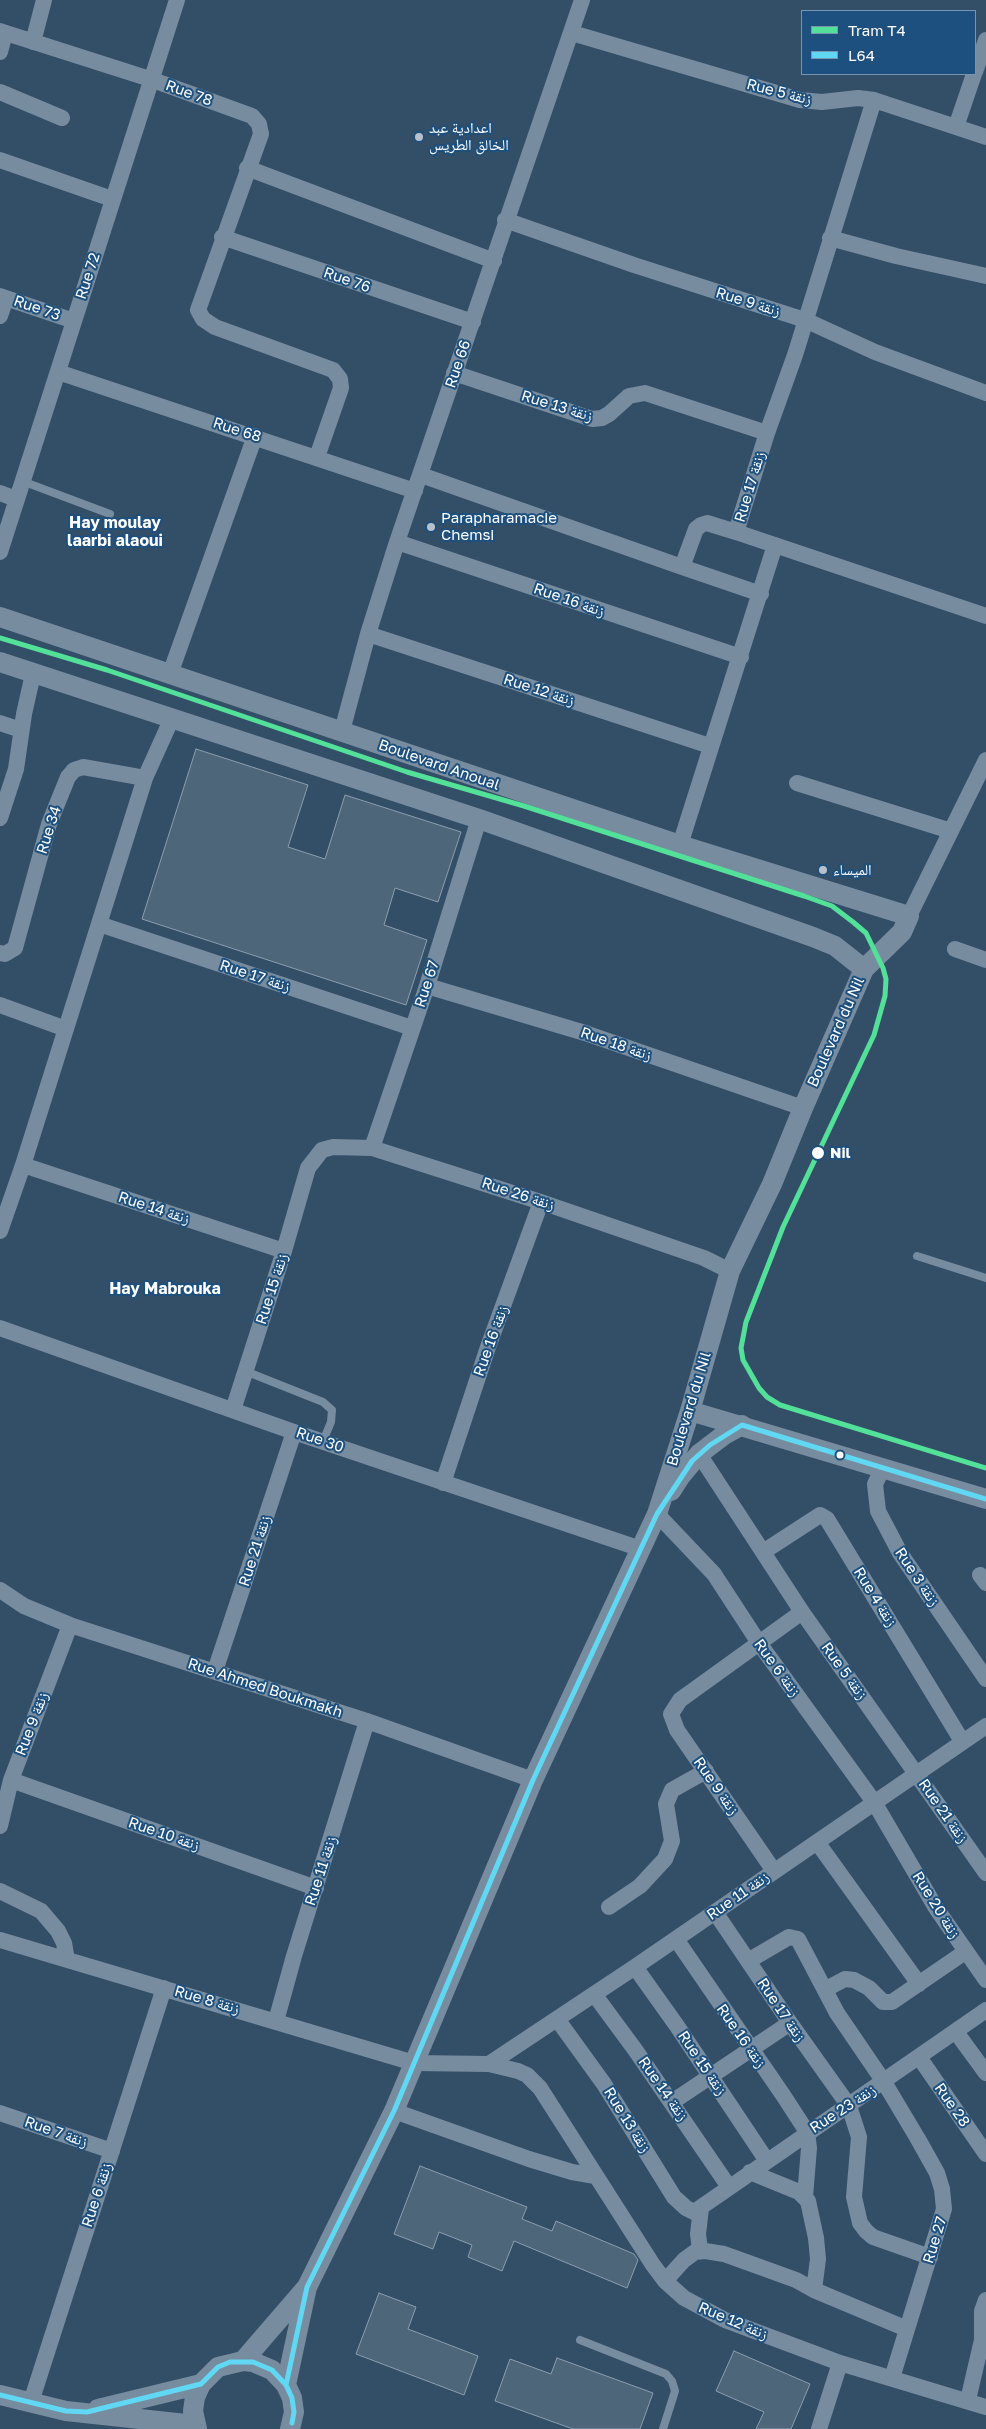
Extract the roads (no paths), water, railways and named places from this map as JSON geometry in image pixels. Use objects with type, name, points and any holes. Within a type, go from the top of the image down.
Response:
[{"type":"street","points":[[33,42],[44,0]]},
{"type":"street","name":"Rue 72","points":[[0,552],[176,0]]},
{"type":"street","name":"Rue 66","points":[[342,732],[368,634],[397,542],[582,0]]},
{"type":"street","points":[[0,52],[2,32]]},
{"type":"street","name":"Rue 78","points":[[2,32],[150,79],[252,116],[259,124],[261,134],[222,237],[198,310],[203,319],[214,327],[333,370],[340,379],[341,388],[317,457]]},
{"type":"street","name":"Rue 5 زنقة","points":[[572,33],[800,100],[822,102],[858,98],[874,100],[986,137]]},
{"type":"street","points":[[976,68],[986,40]]},
{"type":"street","points":[[956,127],[973,75]]},
{"type":"street","points":[[0,92],[62,118]]},
{"type":"street","name":"Rue 17 زنقة","points":[[682,567],[696,529],[701,525],[708,523],[736,532],[767,433],[795,355],[874,100]]},
{"type":"street","points":[[0,160],[112,199]]},
{"type":"street","points":[[247,168],[494,261]]},
{"type":"street","name":"Rue 9 زنقة","points":[[506,220],[668,277],[805,320],[875,352],[986,393]]},
{"type":"street","name":"Rue 76","points":[[222,237],[473,322]]},
{"type":"street","points":[[830,238],[896,256],[986,276]]},
{"type":"street","points":[[0,316],[3,297]]},
{"type":"street","name":"Rue 73","points":[[3,297],[74,321]]},
{"type":"street","name":"Rue 68","points":[[58,372],[317,457],[418,483]]},
{"type":"street","name":"Rue 13 زنقة","points":[[454,372],[592,419],[602,418],[609,414],[629,396],[645,393],[767,433]]},
{"type":"street","points":[[170,674],[255,436]]},
{"type":"street","points":[[418,483],[761,594]]},
{"type":"street","points":[[0,493],[16,499]]},
{"type":"street","points":[[736,532],[986,616]]},
{"type":"street","name":"Rue 16 زنقة","points":[[397,542],[741,657]]},
{"type":"street","points":[[680,845],[775,545]]},
{"type":"street","name":"Boulevard Anoual","points":[[0,617],[680,845],[909,916]]},
{"type":"street","name":"Rue 12 زنقة","points":[[368,634],[710,746]]},
{"type":"street","points":[[0,662],[479,819],[828,943],[855,960],[864,969]]},
{"type":"street","points":[[0,818],[16,770],[21,730],[33,674]]},
{"type":"street","points":[[1,1223],[23,1165],[145,778],[172,718]]},
{"type":"street","points":[[0,723],[21,730]]},
{"type":"street","name":"Boulevard du Nil","points":[[286,2385],[307,2286],[394,2111],[534,1780],[657,1514],[690,1411],[730,1271],[772,1184],[864,969],[902,932],[986,760]]},
{"type":"street","name":"Rue 34","points":[[0,953],[5,954],[15,948],[48,824],[68,777],[74,770],[83,767],[145,778]]},
{"type":"street","points":[[797,783],[951,831]]},
{"type":"street","name":"Rue 67","points":[[372,1148],[427,986],[479,819]]},
{"type":"street","name":"Rue 17 زنقة","points":[[99,924],[412,1028]]},
{"type":"street","points":[[955,949],[986,960]]},
{"type":"street","name":"Rue 18 زنقة","points":[[427,986],[585,1033],[803,1108]]},
{"type":"street","points":[[0,1005],[66,1029]]},
{"type":"street","name":"Rue 26 زنقة","points":[[308,1168],[315,1156],[322,1150],[334,1147],[372,1148],[542,1202],[704,1258],[730,1271]]},
{"type":"street","name":"Rue 14 زنقة","points":[[23,1165],[284,1251]]},
{"type":"street","name":"Rue 15 زنقة","points":[[233,1410],[284,1251],[308,1168]]},
{"type":"street","name":"Rue 16 زنقة","points":[[443,1482],[485,1356],[542,1202]]},
{"type":"street","name":"Rue 30","points":[[0,1328],[294,1432],[641,1549]]},
{"type":"street","points":[[690,1411],[986,1499]]},
{"type":"street","points":[[657,1514],[680,1477],[699,1454],[724,1435],[742,1425]]},
{"type":"street","name":"Rue 21 زنقة","points":[[215,1671],[294,1432]]},
{"type":"street","name":"Rue 5 زنقة","points":[[699,1454],[802,1612],[917,1773]]},
{"type":"street","name":"Rue 3 زنقة","points":[[884,1468],[876,1484],[878,1511],[900,1553],[986,1679]]},
{"type":"street","name":"Rue 6 زنقة","points":[[657,1514],[714,1574],[759,1643],[874,1802],[890,1828]]},
{"type":"street","name":"Rue 4 زنقة","points":[[763,1552],[820,1514],[827,1520],[962,1741]]},
{"type":"street","name":"Rue Ahmed Boukmakh","points":[[0,1590],[24,1606],[70,1625],[367,1721],[534,1780]]},
{"type":"street","points":[[759,1643],[802,1612]]},
{"type":"street","name":"Rue 9 زنقة","points":[[0,1826],[11,1780],[70,1625]]},
{"type":"street","name":"Rue 9 زنقة","points":[[759,1643],[680,1700],[671,1714],[672,1722],[774,1871]]},
{"type":"street","name":"Rue 11 زنقة","points":[[276,2021],[294,1956],[367,1721]]},
{"type":"street","name":"Rue 11 زنقة","points":[[489,2064],[635,1968],[986,1726]]},
{"type":"street","points":[[609,1906],[640,1886],[665,1859],[672,1841],[666,1804],[672,1790],[706,1771]]},
{"type":"street","name":"Rue 21 زنقة","points":[[917,1773],[986,1873]]},
{"type":"street","name":"Rue 10 زنقة","points":[[11,1780],[316,1888]]},
{"type":"street","name":"Rue 20 زنقة","points":[[890,1828],[936,1908],[986,1980]]},
{"type":"street","points":[[817,1842],[919,1984]]},
{"type":"street","points":[[0,1891],[41,1911],[58,1931],[64,1943],[67,1960]]},
{"type":"street","name":"Rue 17 زنقة","points":[[715,1912],[848,2106],[859,2137],[854,2197],[860,2223],[866,2232],[873,2237],[930,2257]]},
{"type":"street","name":"Rue 27","points":[[748,1961],[790,1937],[795,1937],[802,1944],[838,2013],[884,2082],[937,2173],[942,2189],[944,2209],[892,2378]]},
{"type":"street","name":"Rue 16 زنقة","points":[[676,1939],[751,2050],[784,2095],[807,2132]]},
{"type":"street","name":"Rue 8 زنقة","points":[[0,1940],[414,2063],[489,2064],[527,2075]]},
{"type":"street","points":[[826,1989],[845,1979],[854,1980],[887,2003],[919,1984],[965,1952]]},
{"type":"street","name":"Rue 15 زنقة","points":[[635,1968],[711,2076],[767,2161]]},
{"type":"street","name":"Rue 6 زنقة","points":[[31,2402],[164,1988]]},
{"type":"street","name":"Rue 14 زنقة","points":[[594,1994],[672,2102],[728,2187]]},
{"type":"street","name":"Rue 23 زنقة","points":[[701,2208],[807,2132],[884,2082],[986,2010]]},
{"type":"street","name":"Rue 13 زنقة","points":[[557,2019],[604,2084],[674,2197],[691,2211],[701,2208]]},
{"type":"street","points":[[672,2102],[790,2023]]},
{"type":"street","points":[[956,2032],[986,2073]]},
{"type":"street","name":"Rue 28","points":[[919,2057],[986,2154]]},
{"type":"street","name":"Rue 12 زنقة","points":[[527,2075],[540,2088],[595,2176],[665,2281],[684,2298],[718,2317],[840,2363],[968,2400],[986,2407]]},
{"type":"street","points":[[394,2111],[528,2159],[572,2172],[595,2176]]},
{"type":"street","name":"Rue 7 زنقة","points":[[0,2113],[112,2151]]},
{"type":"street","points":[[807,2132],[806,2197],[811,2208],[818,2259],[814,2290]]},
{"type":"street","points":[[750,2172],[806,2197]]},
{"type":"street","points":[[700,2250],[698,2234],[701,2208]]},
{"type":"street","points":[[665,2281],[684,2260],[700,2250],[724,2254],[796,2280],[814,2290],[907,2329]]},
{"type":"street","name":"Boulevard du Nil","points":[[242,2361],[307,2286]]},
{"type":"street","points":[[968,2400],[984,2341],[982,2310],[986,2300]]},
{"type":"street","points":[[0,2395],[66,2411],[87,2412],[196,2427],[193,2411],[195,2397],[200,2384],[218,2367],[230,2362],[242,2361],[258,2363],[272,2370],[286,2385],[292,2398],[294,2412],[290,2429]]},
{"type":"street","points":[[819,2429],[840,2363]]},
{"type":"street","points":[[87,2412],[200,2384]]},
{"type":"lane","points":[[22,481],[110,514]]},
{"type":"lane","points":[[917,1256],[986,1278]]},
{"type":"lane","points":[[245,1371],[323,1402],[332,1410],[331,1422],[323,1441]]},
{"type":"lane","points":[[580,2340],[666,2374],[672,2381],[675,2391],[663,2429]]},
{"type":"tram line","name":"T4","points":[[0,638],[107,670],[407,772],[524,806],[804,896],[832,906],[853,922],[866,933],[883,968],[886,979],[885,996],[874,1035],[783,1227],[746,1322],[741,1348],[743,1360],[759,1388],[767,1397],[780,1405],[986,1468]]},
{"type":"place","name":"اعدادية عبد الخالق الطريس","points":[[419,137]]},
{"type":"place","name":"Parapharamacie Chemsi","points":[[431,527]]},
{"type":"place","name":"الميساء","points":[[823,870]]},
{"type":"place","name":"Nil","points":[[818,1153]]},
{"type":"district","name":"Hay moulay laarbi alaoui","points":[[115,532]]},
{"type":"district","name":"Hay Mabrouka","points":[[165,1289]]}]
